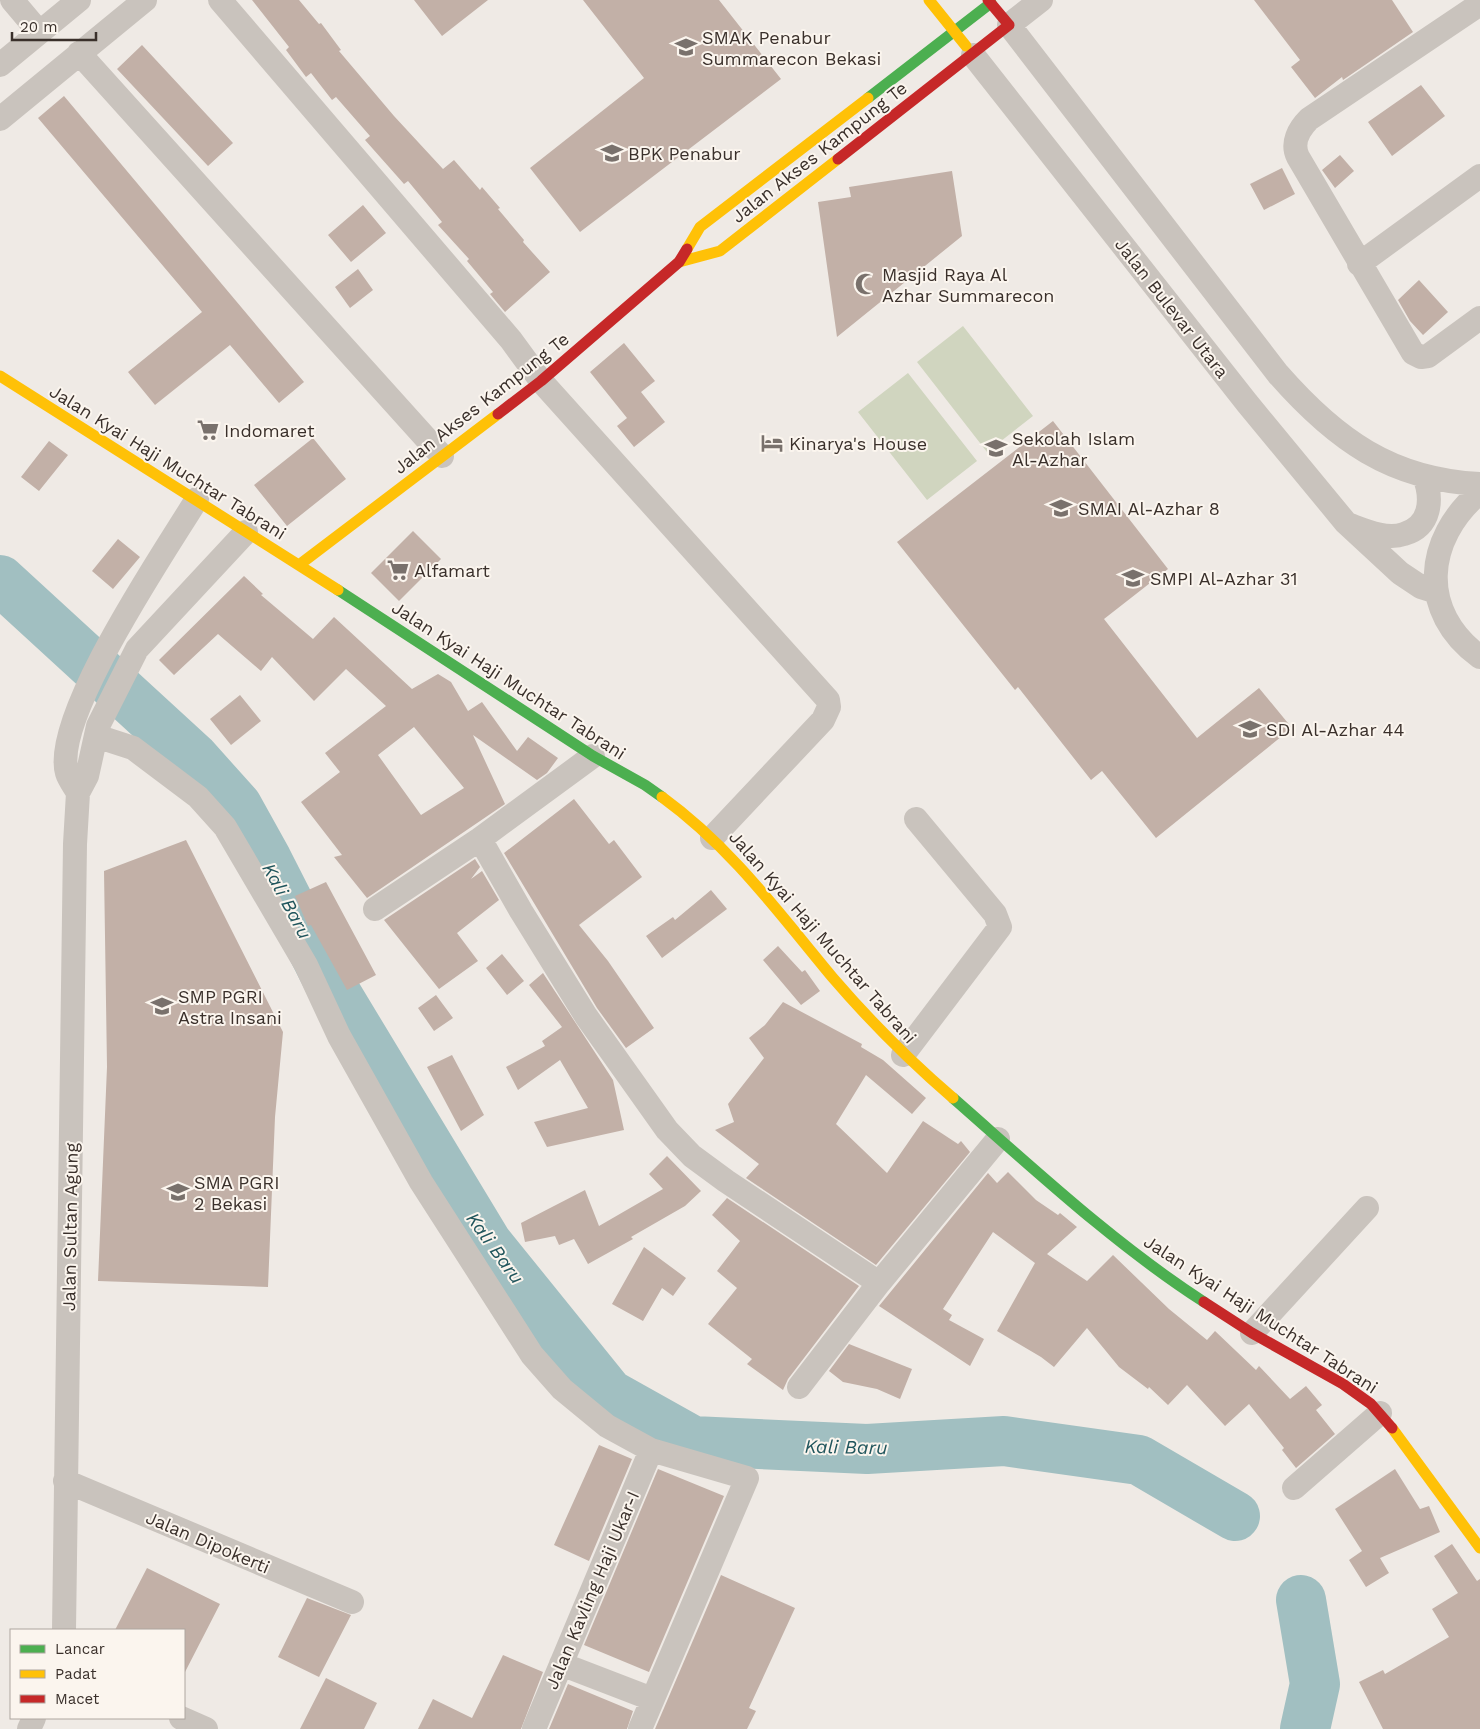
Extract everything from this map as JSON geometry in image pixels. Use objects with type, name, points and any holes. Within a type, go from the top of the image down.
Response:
[{"type":"street","points":[[12,0],[39,32]]},
{"type":"street","points":[[0,65],[79,0]]},
{"type":"street","points":[[0,118],[145,0]]},
{"type":"street","points":[[220,0],[511,340],[541,381],[828,700],[829,707],[824,720],[712,838]]},
{"type":"street","name":"Jalan Bulevar Utara","points":[[929,0],[1240,395],[1346,523],[1400,573],[1421,588],[1437,592]]},
{"type":"street","points":[[1009,25],[1041,0]]},
{"type":"street","points":[[991,1],[1278,374],[1317,416],[1373,457],[1424,476],[1456,483],[1480,484]]},
{"type":"street","name":"Jalan Akses Kampung Te","points":[[299,565],[541,381],[679,262],[700,227],[954,32],[991,1]]},
{"type":"street","points":[[1477,6],[1309,119],[1297,135],[1296,153],[1359,264],[1416,356],[1428,356],[1480,318]]},
{"type":"street","name":"Jalan Akses Kampung Te","points":[[679,262],[720,251],[1009,25]]},
{"type":"street","points":[[79,54],[442,456]]},
{"type":"street","points":[[1359,264],[1480,176]]},
{"type":"street","name":"Jalan Kyai Haji Muchtar Tabrani","points":[[0,376],[197,499],[593,756],[645,785],[692,820],[752,878],[834,979],[903,1055],[998,1139],[1151,1267],[1252,1333],[1343,1384],[1380,1413],[1480,1548]]},
{"type":"street","points":[[1346,523],[1370,533],[1404,534],[1418,526],[1428,509],[1430,490],[1424,476]]},
{"type":"street","points":[[1480,492],[1462,509],[1447,529],[1437,560],[1437,592],[1443,614],[1454,632],[1468,649],[1480,657]]},
{"type":"street","points":[[78,793],[67,772],[68,742],[74,719],[112,636],[197,499]]},
{"type":"street","name":"Jalan Sultan Agung","points":[[64,1629],[75,823],[78,793],[86,776],[97,731],[137,648],[246,532]]},
{"type":"street","points":[[97,731],[134,748],[198,797],[224,827],[306,965],[339,1036],[421,1182],[532,1354],[562,1389],[607,1426],[651,1450],[747,1478],[640,1729]]},
{"type":"street","points":[[375,910],[480,839],[593,756]]},
{"type":"street","points":[[903,1055],[1000,927],[995,914],[916,819]]},
{"type":"street","points":[[480,839],[521,911],[586,1016],[655,1116],[676,1140],[726,1181],[878,1283]]},
{"type":"street","points":[[799,1387],[878,1283],[998,1139]]},
{"type":"street","points":[[1252,1333],[1367,1208]]},
{"type":"street","points":[[1294,1488],[1380,1413]]},
{"type":"street","name":"Jalan Kavling Haji Ukar-I","points":[[534,1729],[651,1450]]},
{"type":"street","name":"Jalan Dipokerti","points":[[65,1481],[352,1602]]},
{"type":"street","points":[[561,1664],[652,1700]]},
{"type":"street","points":[[183,1719],[206,1729]]},
{"type":"green space","points":[[963,326],[1033,416],[987,452],[917,362]]},
{"type":"green space","points":[[908,373],[977,461],[927,500],[858,412]]},
{"type":"building","points":[[252,0],[299,0],[319,24],[321,23],[341,50],[339,51],[394,116],[443,169],[454,160],[480,190],[482,187],[524,240],[523,242],[550,272],[505,312],[490,294],[493,292],[467,261],[469,259],[438,225],[442,222],[408,181],[404,184],[365,140],[370,136],[336,97],[332,100],[311,73],[306,77],[286,50],[289,47]]},
{"type":"building","points":[[414,0],[488,0],[442,36]]},
{"type":"building","points":[[583,0],[719,0],[781,79],[580,232],[530,168],[644,78]]},
{"type":"building","points":[[1254,0],[1392,0],[1413,32],[1343,80],[1342,77],[1315,98],[1291,67],[1300,60]]},
{"type":"building","points":[[142,45],[233,143],[208,166],[117,69]]},
{"type":"building","points":[[1421,85],[1445,116],[1392,156],[1368,122]]},
{"type":"building","points":[[64,96],[304,382],[279,403],[230,345],[155,405],[128,372],[202,312],[38,118]]},
{"type":"building","points":[[1340,155],[1354,171],[1335,188],[1322,170]]},
{"type":"building","points":[[1282,168],[1295,194],[1264,210],[1250,184]]},
{"type":"building","name":"Masjid Raya Al Azhar Summarecon","points":[[952,171],[962,236],[837,337],[818,202],[851,197],[849,187]]},
{"type":"building","points":[[363,205],[386,233],[351,262],[328,235]]},
{"type":"building","points":[[358,269],[373,290],[350,308],[335,287]]},
{"type":"building","points":[[1419,280],[1448,312],[1423,335],[1410,321],[1398,300]]},
{"type":"building","points":[[624,343],[655,381],[641,392],[665,422],[634,447],[617,426],[627,418],[590,372]]},
{"type":"building","points":[[1053,421],[1168,569],[1104,619],[1197,738],[1259,688],[1292,728],[1156,838],[1102,771],[1091,780],[1018,687],[1015,690],[897,542]]},
{"type":"building","points":[[313,438],[346,479],[287,526],[254,485]]},
{"type":"building","points":[[49,441],[68,455],[39,491],[21,477]]},
{"type":"building","points":[[413,531],[441,559],[399,601],[371,573]]},
{"type":"building","points":[[118,539],[140,557],[113,589],[92,571]]},
{"type":"building","points":[[244,576],[263,594],[261,595],[313,639],[334,617],[412,689],[438,674],[451,682],[468,711],[482,702],[517,751],[528,737],[558,758],[547,773],[537,780],[473,735],[505,804],[367,898],[334,857],[342,855],[301,802],[340,772],[325,753],[386,706],[346,669],[314,701],[272,657],[261,671],[218,634],[174,675],[159,660]],"holes":[[[414,727],[464,788],[421,815],[378,755]]]},
{"type":"building","points":[[240,695],[261,721],[231,745],[210,719]]},
{"type":"building","points":[[574,799],[609,844],[614,840],[642,877],[579,925],[608,961],[654,1028],[626,1048],[597,1008],[504,853]]},
{"type":"building","points":[[186,840],[283,1032],[275,1117],[268,1287],[98,1281],[107,1067],[104,871]]},
{"type":"building","points":[[475,859],[480,867],[471,879],[482,871],[499,900],[457,933],[478,961],[439,989],[384,920]]},
{"type":"building","points":[[326,882],[376,975],[347,990],[311,925],[308,926],[295,896]]},
{"type":"building","points":[[711,890],[727,909],[662,958],[646,936],[673,917],[675,920]]},
{"type":"building","points":[[778,946],[802,972],[805,970],[820,991],[801,1005],[763,960]]},
{"type":"building","points":[[502,954],[524,981],[507,995],[486,968]]},
{"type":"building","points":[[543,973],[613,1080],[624,1130],[547,1147],[534,1122],[588,1108],[560,1060],[518,1090],[506,1067],[545,1046],[542,1041],[562,1027],[529,985]]},
{"type":"building","points":[[436,995],[453,1018],[434,1031],[418,1008]]},
{"type":"building","points":[[783,1002],[862,1044],[861,1047],[883,1060],[926,1098],[912,1114],[866,1075],[836,1124],[887,1173],[923,1121],[958,1144],[961,1141],[970,1152],[876,1265],[746,1178],[759,1164],[715,1130],[734,1122],[728,1104],[764,1058],[749,1038],[765,1025]]},
{"type":"building","points":[[452,1055],[484,1115],[461,1131],[427,1067]]},
{"type":"building","points":[[667,1156],[701,1191],[685,1206],[631,1237],[633,1239],[588,1264],[574,1239],[559,1245],[555,1236],[525,1242],[521,1223],[585,1190],[599,1226],[663,1189],[649,1174]]},
{"type":"building","points":[[1008,1172],[1036,1200],[1058,1215],[1060,1213],[1077,1227],[1047,1254],[1087,1281],[1113,1255],[1169,1309],[1207,1340],[1215,1331],[1256,1370],[1259,1366],[1290,1399],[1306,1386],[1322,1405],[1316,1410],[1335,1434],[1296,1468],[1282,1450],[1284,1448],[1249,1404],[1225,1426],[1187,1385],[1168,1405],[1149,1387],[1148,1389],[1119,1367],[1087,1328],[1054,1367],[1041,1357],[997,1331],[1035,1263],[993,1232],[943,1309],[952,1315],[949,1320],[984,1339],[970,1366],[879,1306],[988,1173],[997,1183]]},
{"type":"building","points":[[727,1198],[859,1286],[788,1379],[783,1390],[747,1364],[752,1359],[708,1324],[737,1288],[717,1271],[740,1241],[712,1215]]},
{"type":"building","points":[[644,1247],[686,1278],[673,1296],[662,1288],[643,1321],[612,1304]]},
{"type":"building","points":[[849,1344],[912,1369],[900,1399],[877,1389],[843,1382],[829,1371]]},
{"type":"building","points":[[599,1445],[632,1459],[589,1561],[554,1545]]},
{"type":"building","points":[[658,1469],[724,1496],[649,1672],[584,1645]]},
{"type":"building","points":[[1395,1469],[1420,1509],[1429,1506],[1440,1532],[1380,1558],[1389,1573],[1366,1587],[1349,1560],[1362,1551],[1335,1509]]},
{"type":"building","points":[[1452,1544],[1477,1581],[1480,1579],[1480,1729],[1383,1729],[1359,1682],[1383,1670],[1385,1674],[1449,1637],[1432,1609],[1458,1593],[1434,1556]]},
{"type":"building","points":[[147,1568],[220,1604],[185,1672],[185,1629],[116,1629]]},
{"type":"building","points":[[721,1575],[795,1608],[749,1708],[756,1711],[747,1729],[655,1729]]},
{"type":"building","points":[[307,1598],[351,1615],[319,1677],[278,1657]]},
{"type":"building","points":[[503,1655],[543,1672],[521,1729],[418,1729],[433,1699],[472,1718]]},
{"type":"building","points":[[326,1678],[377,1703],[364,1729],[300,1729]]},
{"type":"building","points":[[568,1684],[633,1711],[627,1729],[549,1729]]},
{"type":"waterway","name":"Kali Baru","points":[[0,580],[194,758],[237,806],[267,860],[328,980],[487,1243],[609,1394],[693,1441],[867,1449],[1004,1441],[1139,1460],[1235,1516]]},
{"type":"waterway","name":"Kali Baru","points":[[1301,1600],[1315,1684],[1305,1729]]},
{"type":"traffic: fast","points":[[868,98],[991,3]]},
{"type":"traffic: fast","points":[[338,590],[593,756],[645,785],[662,797]]},
{"type":"traffic: fast","points":[[953,1098],[1106,1231],[1204,1302]]},
{"type":"traffic: slow","points":[[929,0],[966,46]]},
{"type":"traffic: slow","points":[[687,249],[700,227],[868,98]]},
{"type":"traffic: slow","points":[[679,262],[720,251],[838,159]]},
{"type":"traffic: slow","points":[[0,376],[338,590]]},
{"type":"traffic: slow","points":[[299,565],[498,414]]},
{"type":"traffic: slow","points":[[662,797],[711,838],[732,859],[861,1010],[921,1070],[953,1098]]},
{"type":"traffic: slow","points":[[1392,1428],[1480,1548]]},
{"type":"traffic: jam","points":[[838,159],[1009,25],[988,0]]},
{"type":"traffic: jam","points":[[498,414],[541,381],[679,262],[687,249]]},
{"type":"traffic: jam","points":[[1204,1302],[1252,1333],[1343,1384],[1371,1404],[1392,1428]]},
{"type":"place","name":"SMAK Penabur Summarecon Bekasi","points":[[686,47]]},
{"type":"place","name":"BPK Penabur","points":[[612,153]]},
{"type":"place","name":"Masjid Raya Al Azhar Summarecon","points":[[866,284]]},
{"type":"place","name":"Indomaret","points":[[208,430]]},
{"type":"place","name":"Kinarya's House","points":[[772,443]]},
{"type":"place","name":"Sekolah Islam Al-Azhar","points":[[996,448]]},
{"type":"place","name":"SMAI Al-Azhar 8","points":[[1061,508]]},
{"type":"place","name":"Alfamart","points":[[398,570]]},
{"type":"place","name":"SMPI Al-Azhar 31","points":[[1133,578]]},
{"type":"place","name":"SDI Al-Azhar 44","points":[[1250,729]]},
{"type":"place","name":"SMP PGRI Astra Insani","points":[[162,1006]]},
{"type":"place","name":"SMA PGRI 2 Bekasi","points":[[178,1192]]}]
